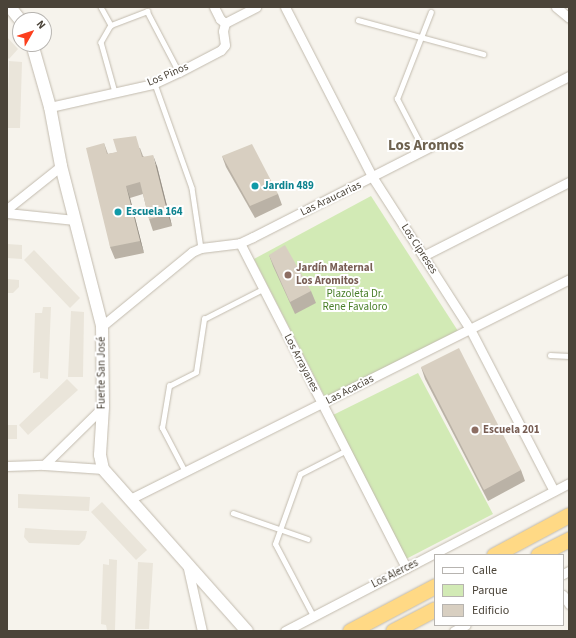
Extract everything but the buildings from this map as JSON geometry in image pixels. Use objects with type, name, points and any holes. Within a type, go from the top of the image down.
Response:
[{"type":"highway","points":[[496,554],[569,515]]},
{"type":"highway","points":[[540,554],[569,539]]},
{"type":"highway","points":[[350,631],[434,587]]},
{"type":"highway","points":[[393,631],[434,610]]},
{"type":"street","points":[[214,7],[220,19],[225,23],[256,7]]},
{"type":"street","name":"Los Cipreses","points":[[285,7],[373,178],[470,329],[554,491]]},
{"type":"street","points":[[556,7],[569,18]]},
{"type":"street","name":"Los Pinos","points":[[50,107],[155,84],[221,50],[225,45],[223,31],[225,23]]},
{"type":"street","name":"Fuerte San José","points":[[34,52],[50,107],[62,166],[102,326],[103,407],[100,455],[103,469]]},
{"type":"street","name":"Las Araucarias","points":[[201,248],[240,243],[373,178],[569,76]]},
{"type":"street","points":[[7,209],[62,166]]},
{"type":"street","points":[[423,256],[569,182]]},
{"type":"street","points":[[7,213],[75,220]]},
{"type":"street","name":"Los Arrayanes","points":[[240,243],[406,568]]},
{"type":"street","points":[[102,326],[201,248]]},
{"type":"street","name":"Las Acacias","points":[[130,500],[569,279]]},
{"type":"street","points":[[44,465],[103,407]]},
{"type":"street","points":[[7,466],[44,465],[103,469],[247,631]]},
{"type":"street","name":"Los Alerces","points":[[285,631],[569,483]]},
{"type":"street","points":[[187,563],[202,631]]},
{"type":"street","points":[[454,631],[464,626]]},
{"type":"lane","points":[[101,7],[111,25]]},
{"type":"lane","points":[[115,92],[101,42],[111,25],[147,11],[179,72]]},
{"type":"lane","points":[[424,151],[398,99],[431,12]]},
{"type":"lane","points":[[358,20],[483,54]]},
{"type":"lane","points":[[155,84],[192,188],[201,248]]},
{"type":"lane","points":[[185,472],[162,428],[169,386],[196,372],[204,320],[264,289]]},
{"type":"lane","points":[[550,355],[569,356]]},
{"type":"lane","points":[[312,616],[276,544],[300,474],[345,451]]},
{"type":"lane","points":[[233,513],[308,539]]},
{"type":"shaded area","points":[[7,37],[12,42],[12,52],[15,52],[9,59],[7,57]]},
{"type":"shaded area","points":[[9,61],[22,62],[20,128],[7,128]]},
{"type":"shaded area","points":[[7,244],[22,245],[22,259],[7,258]]},
{"type":"shaded area","points":[[34,250],[80,298],[70,308],[24,260]]},
{"type":"shaded area","points":[[7,279],[19,280],[19,287],[13,293],[7,293]]},
{"type":"shaded area","points":[[43,307],[51,307],[48,379],[40,378],[40,372],[33,373],[35,313],[42,313]]},
{"type":"shaded area","points":[[71,311],[84,312],[83,377],[68,377]]},
{"type":"shaded area","points":[[67,379],[78,390],[28,435],[19,425]]},
{"type":"shaded area","points":[[7,425],[17,425],[17,439],[7,439]]},
{"type":"shaded area","points":[[18,494],[90,497],[89,511],[18,508]]},
{"type":"shaded area","points":[[102,502],[147,550],[136,560],[91,512]]},
{"type":"shaded area","points":[[25,528],[87,531],[85,539],[79,545],[29,543],[24,537]]},
{"type":"shaded area","points":[[109,559],[117,560],[115,630],[107,630],[106,625],[101,624],[103,564],[109,565]]},
{"type":"shaded area","points":[[138,562],[153,563],[149,629],[135,629]]},
{"type":"green space","name":"Plazoleta Dr. Rene Favaloro","points":[[371,196],[458,331],[326,399],[254,259]]},
{"type":"green space","points":[[418,373],[493,514],[406,559],[333,415]]},
{"type":"place","name":"Jardin 489","points":[[255,186]]},
{"type":"place","name":"Escuela 164","points":[[118,212]]},
{"type":"place","name":"Jardín Maternal Los Aromitos","points":[[288,275]]},
{"type":"place","name":"Escuela 201","points":[[475,430]]},
{"type":"district","name":"Los Aromos","points":[[426,146]]}]
